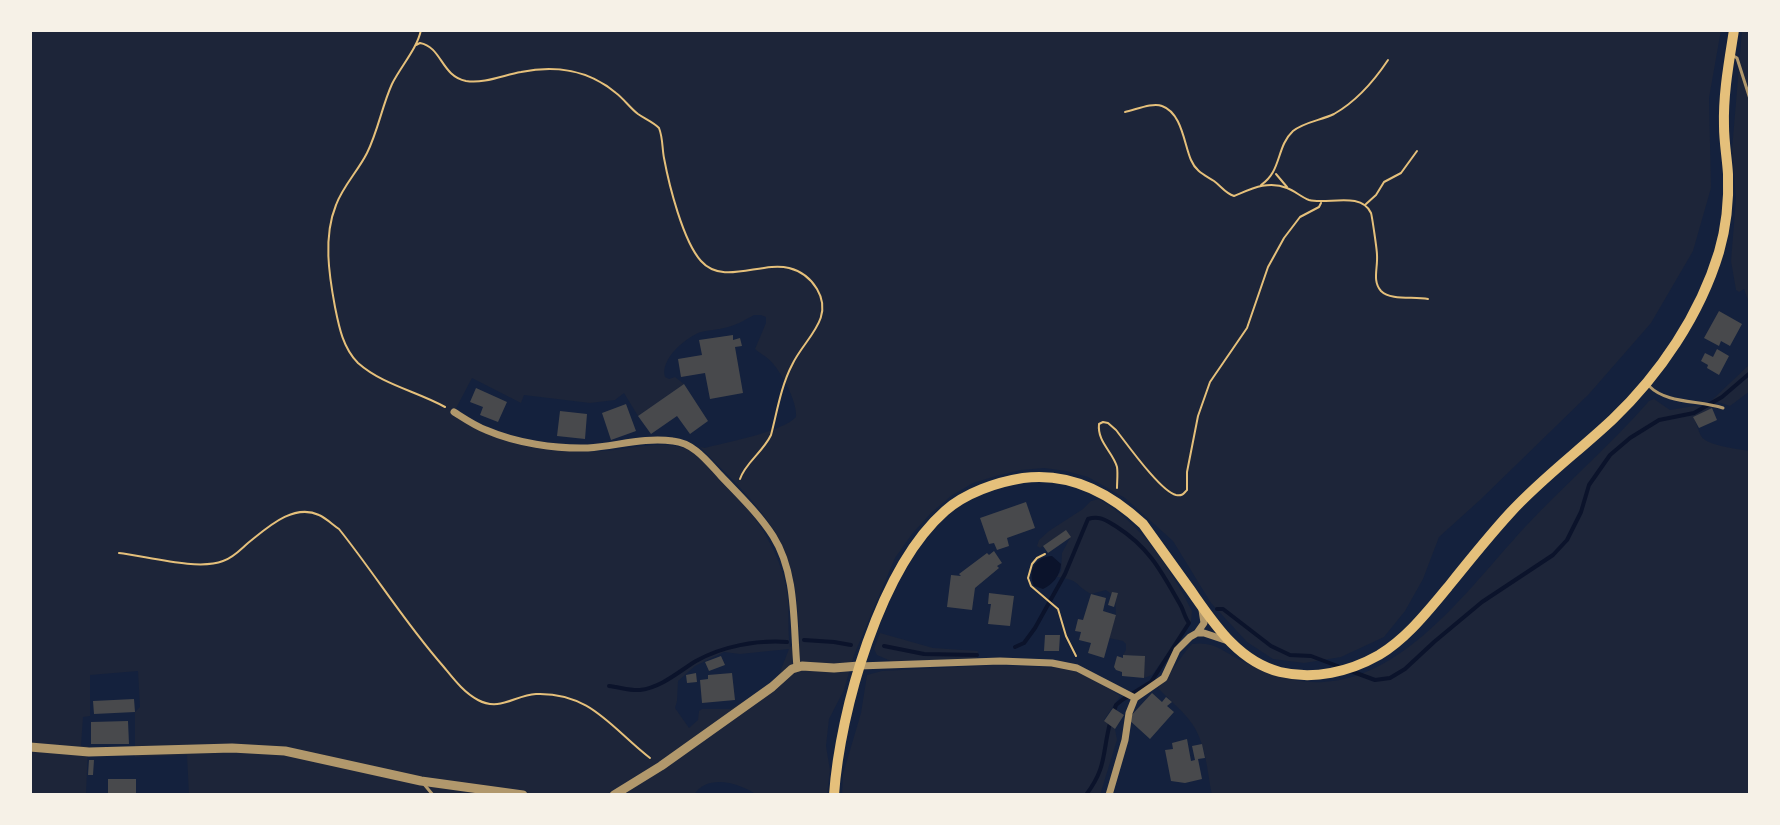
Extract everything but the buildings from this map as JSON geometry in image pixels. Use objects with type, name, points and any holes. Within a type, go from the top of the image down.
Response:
[{"type":"main road","points":[[834,795],[841,740],[859,666],[891,588],[912,549],[945,511],[964,498],[1008,480],[1034,477],[1080,483],[1128,509],[1143,524],[1214,624],[1230,642],[1264,666],[1280,672],[1324,675],[1343,671],[1379,655],[1398,642],[1417,624],[1513,510],[1614,419],[1646,383],[1691,317],[1706,288],[1726,221],[1728,176],[1724,99],[1734,30]]},
{"type":"street","points":[[454,412],[488,431],[547,445],[588,448],[650,440],[682,442],[699,452],[774,537],[785,562],[791,593],[797,667]]},
{"type":"street","points":[[1109,795],[1135,698],[1164,678],[1177,650],[1197,633],[1204,623],[1201,604]]},
{"type":"street","points":[[1197,633],[1212,634],[1230,642]]},
{"type":"street","points":[[614,795],[661,766],[797,667],[1000,661],[1052,663],[1077,668],[1135,698]]},
{"type":"street","points":[[30,747],[89,752],[232,748],[275,750],[421,781],[523,795]]},
{"type":"lane","points":[[1730,54],[1737,58],[1750,99]]},
{"type":"lane","points":[[1646,383],[1666,398],[1723,408]]},
{"type":"lane","points":[[421,781],[433,795]]},
{"type":"path","points":[[421,30],[416,45],[389,90],[368,152],[335,206],[329,236],[331,286],[345,344],[352,356],[382,380],[454,412]]},
{"type":"path","points":[[416,45],[429,45],[452,75],[463,80],[474,82],[547,69],[575,72],[602,83],[659,128],[681,219],[691,244],[704,264],[724,272],[769,266],[788,268],[814,284],[823,302],[822,317],[791,365],[771,435],[742,473],[740,496]]},
{"type":"path","points":[[1125,112],[1158,104],[1164,106],[1173,114],[1199,172],[1234,196],[1270,179],[1294,130],[1333,115],[1353,101],[1375,79],[1388,60]]},
{"type":"path","points":[[1365,205],[1384,182],[1401,173],[1417,151]]},
{"type":"path","points":[[1275,171],[1288,188]]},
{"type":"path","points":[[1260,185],[1274,184],[1288,188],[1305,199],[1321,203],[1343,199],[1365,205],[1372,214],[1378,286],[1384,294],[1397,298],[1414,296],[1428,299]]},
{"type":"path","points":[[1113,500],[1118,491],[1117,466],[1104,447],[1097,430],[1099,424],[1108,423],[1116,430],[1162,487],[1176,495],[1183,494],[1187,490],[1187,472],[1198,416],[1210,382],[1247,328],[1268,267],[1284,238],[1300,217],[1321,203]]},
{"type":"path","points":[[119,553],[212,564],[234,555],[276,521],[294,513],[320,515],[339,529],[425,645],[464,691],[489,704],[501,705],[540,694],[582,702],[661,766]]},
{"type":"path","points":[[1045,554],[1032,564],[1028,578],[1031,586],[1058,609],[1077,659]]},
{"type":"shaded area","points":[[30,30],[1721,30],[1709,98],[1711,188],[1693,251],[1651,323],[1589,394],[1439,537],[1423,579],[1405,611],[1384,637],[1341,657],[1304,663],[1273,659],[1247,642],[1211,603],[1173,541],[1125,498],[1088,477],[1066,471],[1044,468],[1021,470],[973,483],[951,496],[912,534],[895,558],[854,655],[844,690],[829,719],[827,795],[757,795],[733,784],[715,782],[700,788],[694,795],[189,795],[187,755],[135,757],[135,712],[140,707],[138,671],[90,675],[90,716],[83,717],[81,746],[88,746],[86,794],[140,795],[30,795]],"holes":[[[754,315],[766,317],[755,349],[782,376],[791,394],[796,417],[767,432],[700,447],[759,509],[785,552],[794,585],[800,643],[790,647],[787,591],[774,551],[752,514],[724,481],[693,452],[671,445],[589,452],[535,448],[491,436],[453,414],[472,378],[521,403],[524,395],[590,403],[615,400],[624,393],[638,416],[684,384],[675,377],[665,377],[664,371],[669,357],[686,340],[698,333],[732,326]],[[789,649],[772,683],[730,709],[702,709],[698,720],[689,728],[675,708],[678,681],[695,666],[724,652],[740,654]]]},
{"type":"shaded area","points":[[1742,30],[1750,30],[1750,306],[1744,289],[1736,290],[1731,261],[1736,198],[1732,150]]},
{"type":"shaded area","points":[[1750,364],[1750,391],[1730,406],[1712,400]]},
{"type":"shaded area","points":[[1654,399],[1670,410],[1694,406],[1712,408],[1694,417],[1701,436],[1716,445],[1750,451],[1750,795],[1212,795],[1205,756],[1195,729],[1183,712],[1158,688],[1192,644],[1213,645],[1261,670],[1302,681],[1323,682],[1354,676],[1383,664],[1436,624],[1525,527]]},
{"type":"shaded area","points":[[1099,499],[1142,534],[1192,611],[1191,622],[1152,675],[1144,678],[1144,656],[1123,655],[1126,644],[1109,638],[1116,615],[1115,597],[1106,590],[1091,594],[1074,581],[1057,577],[1061,571],[1062,553],[1070,538],[1066,531],[1040,548],[1037,546],[1049,531],[1091,501]]},
{"type":"shaded area","points":[[1052,556],[1061,564],[1058,576],[1043,589],[1034,586],[1031,575],[1034,566],[1041,559]]},
{"type":"shaded area","points":[[880,633],[933,648],[978,651],[977,658],[893,662],[877,655],[874,649]]},
{"type":"shaded area","points":[[995,665],[1066,668],[1099,681],[1120,696],[1104,720],[1115,729],[1117,740],[1100,795],[842,795],[843,774],[861,713],[867,675],[882,671]]},
{"type":"waterway","points":[[1348,670],[1375,680],[1390,678],[1405,669],[1482,602],[1553,555],[1567,540],[1581,512],[1589,485],[1610,455],[1659,420],[1694,413],[1722,397],[1750,373]]},
{"type":"waterway","points":[[1015,647],[1024,643],[1035,628],[1065,574],[1088,519],[1100,518],[1117,527],[1154,562],[1189,623],[1151,682],[1122,700],[1114,711]]},
{"type":"waterway","points":[[1217,609],[1223,609],[1271,646],[1290,655],[1311,656],[1340,667]]},
{"type":"waterway","points":[[804,640],[851,645]]},
{"type":"waterway","points":[[609,686],[640,690],[663,682],[717,651],[752,643],[787,642]]},
{"type":"waterway","points":[[884,646],[924,654],[977,655]]},
{"type":"waterway","points":[[1086,795],[1101,768],[1110,723]]}]
